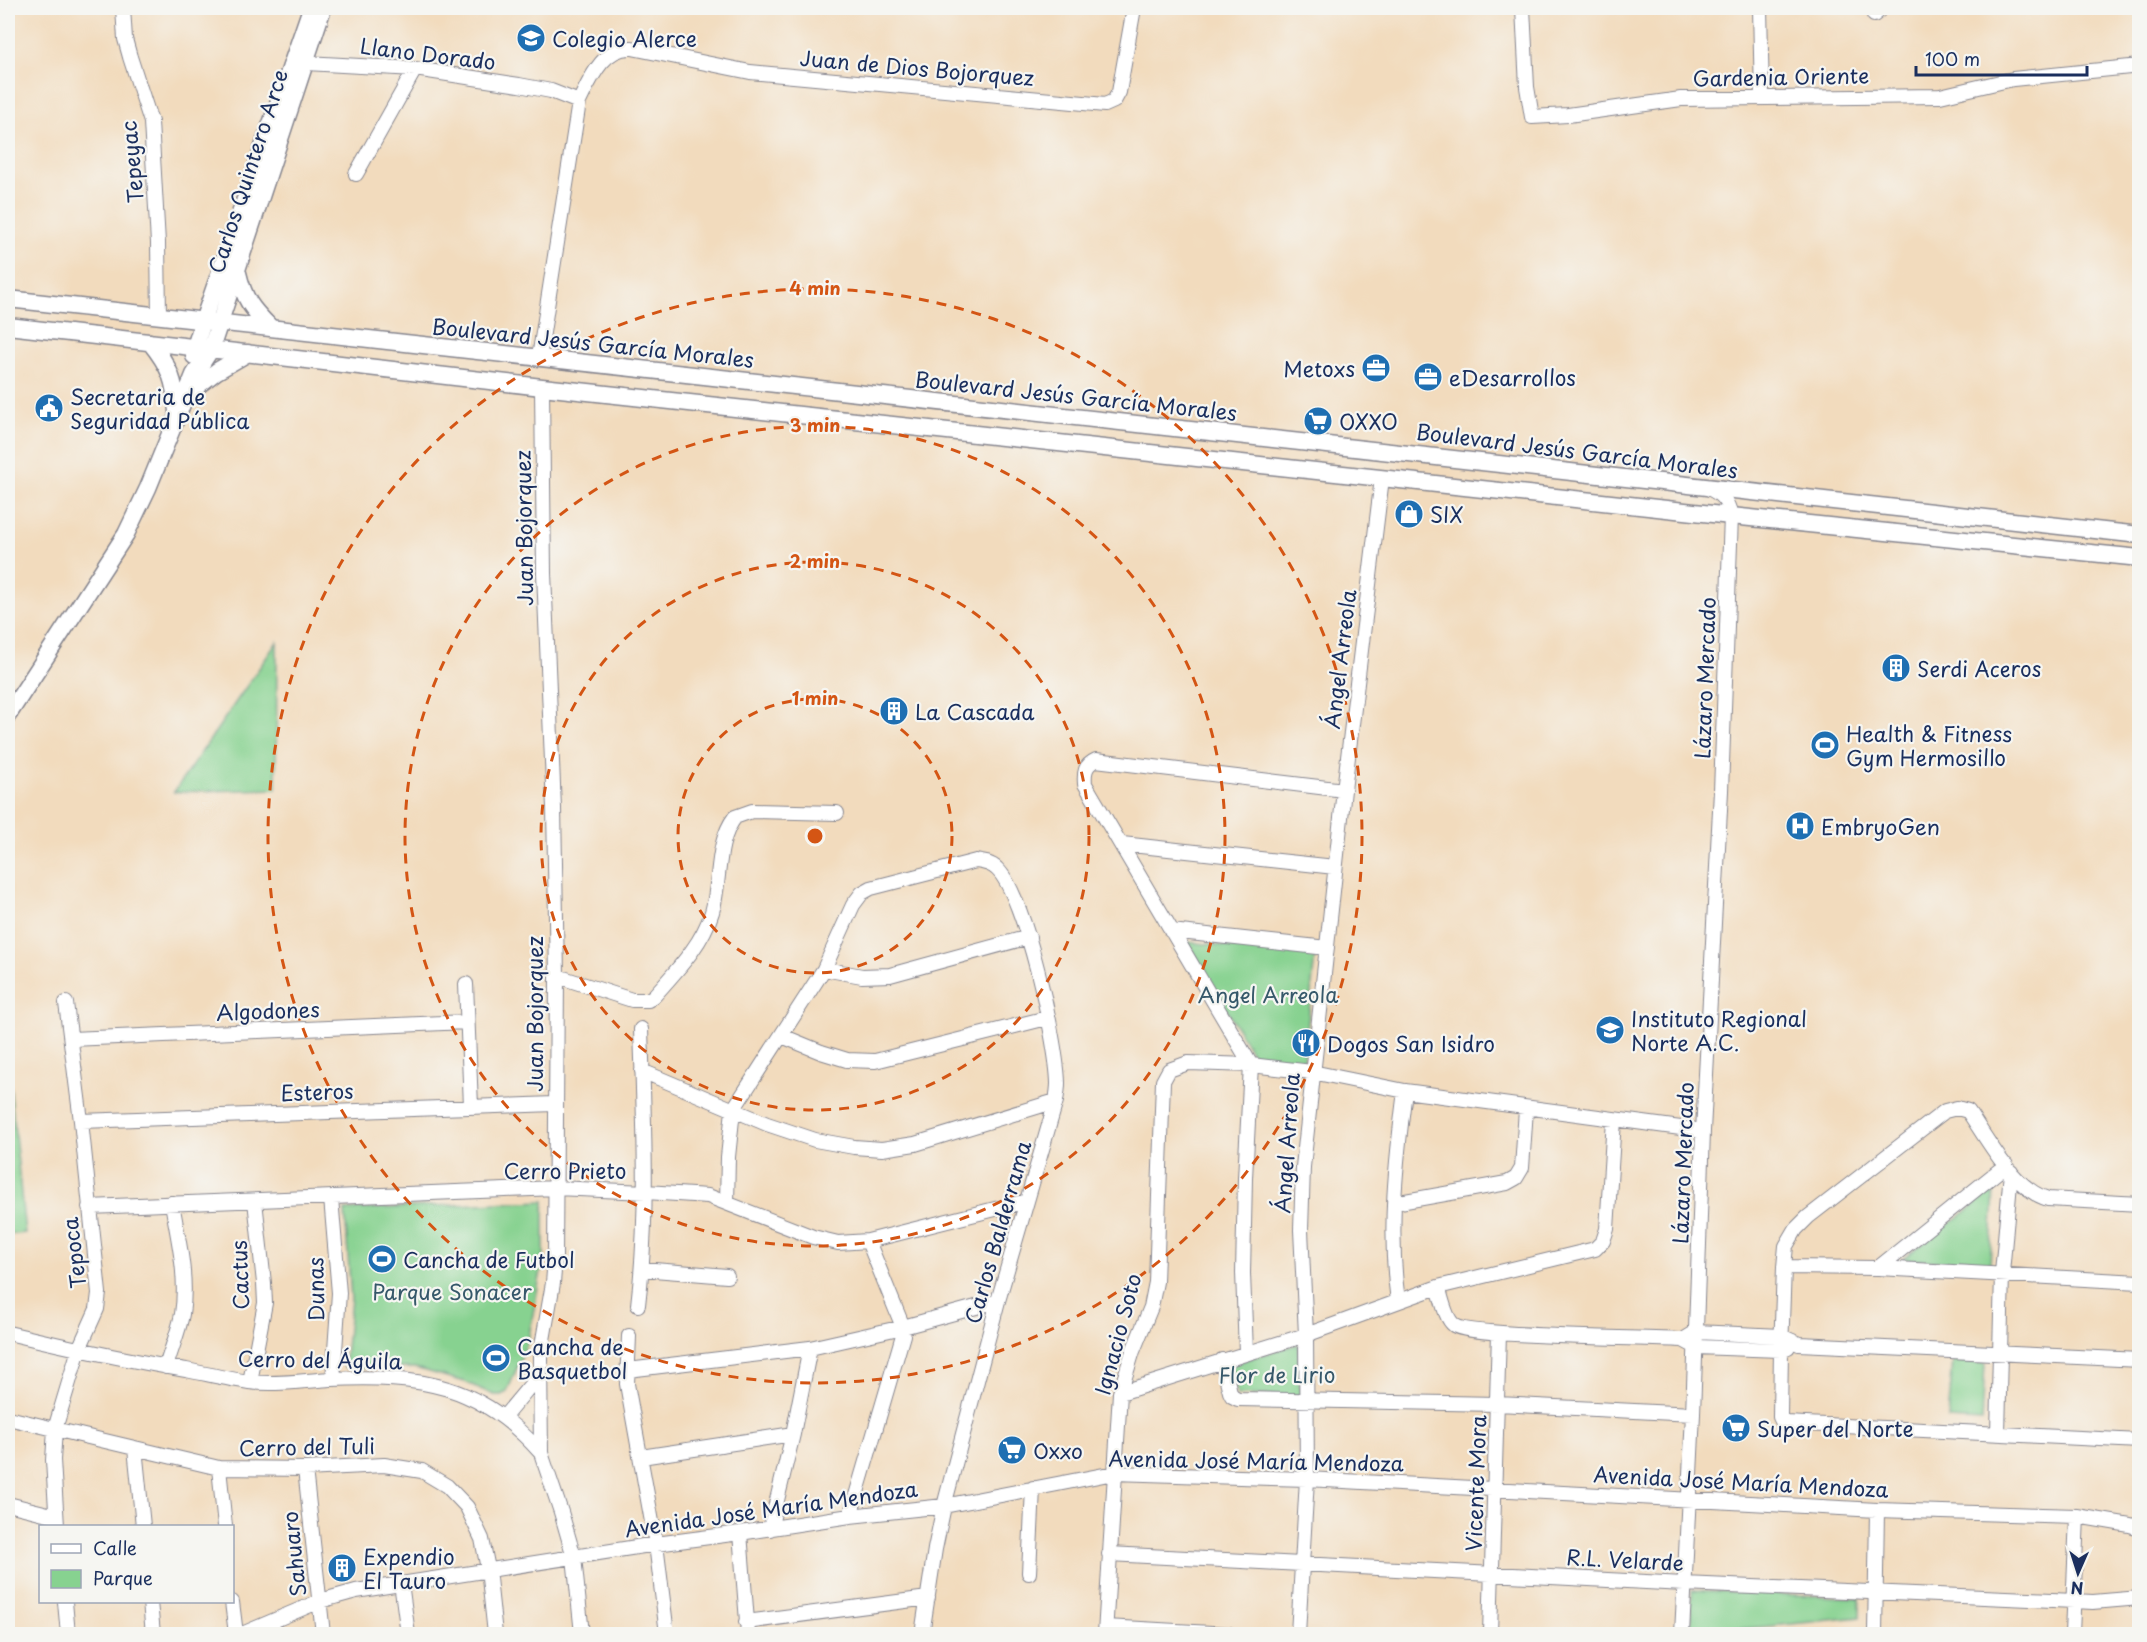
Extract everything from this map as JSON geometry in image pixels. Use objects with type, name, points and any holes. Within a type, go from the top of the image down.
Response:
[{"type":"main road","name":"Carlos Quintero Arce","points":[[203,348],[221,323],[238,271],[262,175],[311,8]]},
{"type":"main road","name":"Carlos Quintero Arce","points":[[203,348],[203,321],[306,63],[323,8]]},
{"type":"main road","points":[[238,271],[243,295],[249,306],[270,327]]},
{"type":"main road","name":"Boulevard Jesús García Morales","points":[[8,299],[2139,535]]},
{"type":"main road","points":[[8,326],[542,387],[2139,558]]},
{"type":"main road","points":[[150,342],[165,361],[173,380],[177,415]]},
{"type":"main road","points":[[8,715],[126,534],[148,488],[203,348]]},
{"type":"main road","points":[[186,394],[217,371],[248,353]]},
{"type":"main road","points":[[1289,468],[1294,441]]},
{"type":"street","name":"Tepeyac","points":[[123,8],[129,57],[151,122],[158,243],[159,316]]},
{"type":"street","name":"Juan de Dios Bojorquez","points":[[579,102],[603,60],[621,47],[750,72],[1105,105],[1114,101],[1119,92],[1134,8]]},
{"type":"street","name":"Gardenia Oriente","points":[[1523,8],[1527,87],[1532,117],[1568,115],[1681,99],[1940,96],[2013,79],[2139,66]]},
{"type":"street","points":[[1760,8],[1762,98]]},
{"type":"street","name":"Llano Dorado","points":[[306,63],[415,69],[529,87],[579,102]]},
{"type":"street","points":[[356,174],[415,69]]},
{"type":"street","points":[[539,358],[579,102]]},
{"type":"street","name":"Juan Bojorquez","points":[[542,387],[543,573],[554,808],[557,976],[554,1104],[556,1188],[553,1275],[539,1375],[541,1453],[574,1557],[582,1635]]},
{"type":"street","name":"Ángel Arreola","points":[[1298,1635],[1307,1479],[1306,1335],[1301,1230],[1303,1167],[1335,867],[1382,478]]},
{"type":"street","points":[[1708,488],[1724,498],[1731,516]]},
{"type":"street","name":"Lázaro Mercado","points":[[1682,1635],[1696,1347],[1703,1131],[1721,791],[1731,516]]},
{"type":"street","points":[[1246,1353],[1243,1273],[1251,1065],[1086,784],[1085,769],[1089,763],[1096,760],[1344,790]]},
{"type":"street","points":[[557,976],[632,1000],[648,1000],[682,963],[708,924],[725,835],[735,817],[752,811],[837,813]]},
{"type":"street","points":[[1122,844],[1335,867]]},
{"type":"street","name":"Carlos Balderrama","points":[[824,969],[862,893],[871,888],[976,861],[990,864],[998,869],[1007,883],[1029,938],[1055,1059],[1058,1085],[1056,1101],[998,1301],[944,1506],[922,1635]]},
{"type":"street","points":[[1172,931],[1327,948]]},
{"type":"street","points":[[727,1203],[728,1157],[733,1110],[824,969],[862,976],[890,975],[1029,938]]},
{"type":"street","points":[[466,984],[471,1106]]},
{"type":"street","name":"Tepoca","points":[[57,1521],[52,1460],[55,1429],[79,1349],[99,1302],[81,1121],[66,1003]]},
{"type":"street","points":[[782,1036],[847,1060],[875,1061],[1047,1018]]},
{"type":"street","name":"Algodones","points":[[71,1039],[467,1022]]},
{"type":"street","points":[[638,1305],[646,1192],[641,1029]]},
{"type":"street","name":"Ignacio Soto","points":[[1106,1631],[1120,1393],[1133,1351],[1151,1307],[1156,1282],[1163,1081],[1169,1070],[1188,1064],[1251,1065]]},
{"type":"street","points":[[1251,1065],[1312,1072],[1405,1091],[1526,1109],[1703,1131]]},
{"type":"street","points":[[642,1071],[767,1124],[814,1140],[854,1147],[882,1149],[915,1144],[1056,1101]]},
{"type":"street","points":[[1398,1301],[1392,1246],[1397,1154],[1405,1091]]},
{"type":"street","name":"Esteros","points":[[81,1121],[554,1104]]},
{"type":"street","points":[[2139,1204],[2048,1199],[2036,1195],[2025,1188],[2009,1169],[1968,1111],[1957,1108],[1945,1111],[1808,1217],[1796,1229],[1786,1246],[1780,1417],[1786,1423],[2139,1441]]},
{"type":"street","points":[[1394,1203],[1507,1183],[1516,1178],[1522,1168],[1526,1109]]},
{"type":"street","points":[[1120,1393],[1306,1335],[1438,1287],[1595,1249],[1603,1241],[1606,1229],[1614,1120]]},
{"type":"street","points":[[1878,1268],[2009,1169]]},
{"type":"street","points":[[1998,1433],[1998,1353],[2009,1169]]},
{"type":"street","name":"Cerro Prieto","points":[[89,1207],[556,1188],[646,1192],[708,1196],[813,1237],[838,1243],[868,1241],[1027,1201]]},
{"type":"street","name":"Dunas","points":[[331,1198],[339,1293],[333,1379]]},
{"type":"street","name":"Cactus","points":[[250,1382],[265,1303],[255,1201]]},
{"type":"street","points":[[166,1367],[182,1316],[183,1300],[181,1256],[172,1203]]},
{"type":"street","points":[[850,1516],[903,1335],[903,1327],[868,1241]]},
{"type":"street","points":[[1784,1267],[1878,1268],[2139,1282]]},
{"type":"street","points":[[642,1269],[727,1276]]},
{"type":"street","points":[[1438,1287],[1449,1319],[1454,1326],[1463,1329],[1499,1334],[1683,1340],[1696,1347],[1781,1343]]},
{"type":"street","points":[[628,1370],[810,1348],[903,1327],[998,1301]]},
{"type":"street","points":[[1683,1340],[1696,1332],[1781,1343],[2139,1360]]},
{"type":"street","name":"Cerro del Águila","points":[[8,1333],[166,1367],[250,1382],[283,1383],[333,1379],[426,1382],[485,1403],[522,1432],[541,1453]]},
{"type":"street","name":"Vicente Mora","points":[[1490,1635],[1499,1334]]},
{"type":"street","points":[[629,1335],[627,1384],[657,1544],[667,1635]]},
{"type":"street","points":[[770,1529],[793,1434],[810,1348]]},
{"type":"street","points":[[1222,1360],[1232,1396],[1238,1399],[1498,1404],[1693,1413]]},
{"type":"street","points":[[504,1417],[539,1375]]},
{"type":"street","name":"Cerro del Tuli","points":[[8,1418],[219,1468],[304,1469],[384,1465],[422,1471],[447,1486],[467,1507],[482,1539],[488,1569],[495,1635]]},
{"type":"street","points":[[640,1457],[793,1434]]},
{"type":"street","points":[[135,1448],[142,1525]]},
{"type":"street","points":[[219,1468],[225,1525]]},
{"type":"street","name":"Sahuaro","points":[[304,1469],[323,1635]]},
{"type":"street","name":"Avenida José María Mendoza","points":[[242,1635],[320,1601],[356,1591],[488,1569],[850,1516],[944,1506],[1114,1473],[1307,1479],[1877,1510],[2077,1516],[2139,1528]]},
{"type":"street","points":[[1029,1573],[1034,1488]]},
{"type":"street","points":[[8,1504],[57,1521]]},
{"type":"street","points":[[1875,1635],[1877,1510]]},
{"type":"street","points":[[2072,1635],[2077,1516]]},
{"type":"street","points":[[740,1533],[747,1628],[928,1598]]},
{"type":"street","name":"R.L. Velarde","points":[[1109,1554],[1684,1584],[2093,1602],[2139,1598]]},
{"type":"street","points":[[401,1583],[408,1635]]},
{"type":"street","points":[[65,1603],[68,1635]]},
{"type":"street","points":[[150,1603],[153,1635]]},
{"type":"street","points":[[232,1603],[236,1635]]},
{"type":"street","points":[[1106,1631],[1229,1635]]},
{"type":"green space","points":[[277,642],[276,789],[174,792]]},
{"type":"green space","name":"Angel Arreola","points":[[1187,942],[1315,955],[1304,1061],[1253,1055]]},
{"type":"green space","points":[[8,1065],[25,1233],[8,1235]]},
{"type":"green space","points":[[1994,1191],[1990,1265],[1902,1259]]},
{"type":"green space","name":"Parque Sonacer","points":[[544,1201],[544,1255],[528,1341],[507,1392],[494,1395],[465,1382],[415,1368],[344,1368],[351,1299],[345,1210]]},
{"type":"green space","name":"Flor de Lirio","points":[[1298,1344],[1300,1396],[1237,1395],[1231,1364]]},
{"type":"green space","points":[[1953,1361],[1985,1363],[1982,1421],[1948,1419]]},
{"type":"green space","points":[[1692,1590],[1860,1598],[1860,1617],[1690,1634]]},
{"type":"place","name":"Colegio Alerce","points":[[531,38]]},
{"type":"place","name":"Metoxs","points":[[1376,368]]},
{"type":"place","name":"eDesarrollos","points":[[1428,377]]},
{"type":"place","name":"Secretaria de Seguridad Pública","points":[[49,408]]},
{"type":"place","name":"OXXO","points":[[1318,421]]},
{"type":"place","name":"SIX","points":[[1409,514]]},
{"type":"place","name":"Serdi Aceros","points":[[1896,668]]},
{"type":"place","name":"La Cascada","points":[[894,711]]},
{"type":"place","name":"Health & Fitness Gym Hermosillo","points":[[1825,745]]},
{"type":"place","name":"EmbryoGen","points":[[1800,826]]},
{"type":"place","name":"Instituto Regional Norte A.C.","points":[[1610,1030]]},
{"type":"place","name":"Dogos San Isidro","points":[[1306,1043]]},
{"type":"place","name":"Cancha de Futbol","points":[[382,1259]]},
{"type":"place","name":"Cancha de Basquetbol","points":[[496,1358]]},
{"type":"place","name":"Super del Norte","points":[[1736,1428]]},
{"type":"place","name":"Oxxo","points":[[1012,1450]]},
{"type":"place","name":"Expendio El Tauro","points":[[342,1568]]}]
